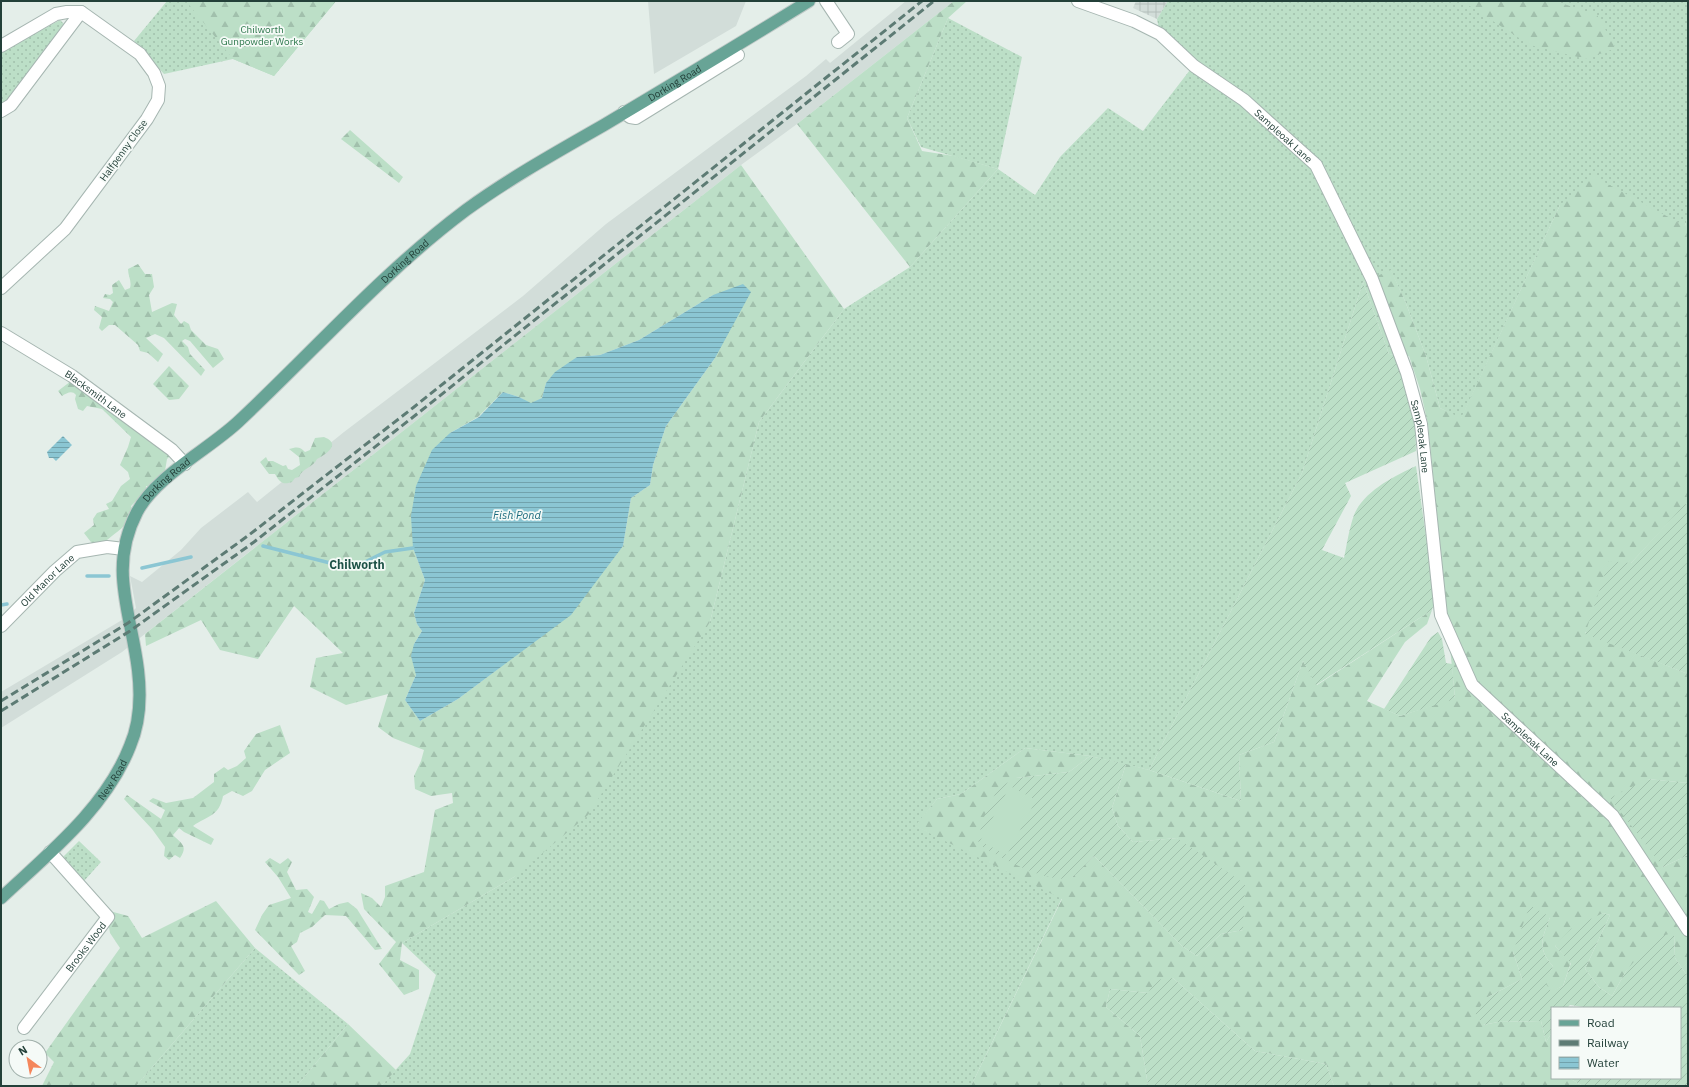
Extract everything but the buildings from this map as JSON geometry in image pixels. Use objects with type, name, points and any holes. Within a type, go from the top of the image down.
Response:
[{"type":"main road","name":"Dorking Road","points":[[128,623],[122,581],[124,549],[132,523],[145,499],[162,481],[237,422],[396,268],[433,236],[469,208],[530,168],[624,112],[690,79],[809,1]]},
{"type":"main road","name":"New Road","points":[[1,898],[50,852],[96,804],[109,787],[130,747],[136,728],[139,701],[138,669],[128,623]]},
{"type":"street","points":[[826,1],[850,32],[838,42]]},
{"type":"street","name":"Sampleoak Lane","points":[[1078,1],[1134,21],[1160,34],[1194,66],[1244,100],[1316,165],[1372,279],[1407,373],[1421,424],[1441,615],[1472,685],[1613,816],[1688,930]]},
{"type":"street","points":[[1,46],[56,14],[81,12]]},
{"type":"street","points":[[1,111],[11,105],[81,12]]},
{"type":"street","name":"Halfpenny Close","points":[[1,288],[65,229],[146,119],[158,100],[159,86],[147,62],[140,54],[81,12]]},
{"type":"street","points":[[690,79],[738,55]]},
{"type":"street","name":"Blacksmith Lane","points":[[1,333],[72,376],[172,450],[185,464]]},
{"type":"street","name":"Old Manor Lane","points":[[1,626],[54,571],[77,552],[106,547],[124,549]]},
{"type":"street","name":"Brooks Wood","points":[[24,1028],[108,917],[50,852]]},
{"type":"shaded area","points":[[648,1],[746,1],[736,26],[654,74]]},
{"type":"shaded area","points":[[906,1],[954,1],[797,124],[741,165],[122,652],[1,728],[1,692],[127,617],[136,608],[130,576],[142,582],[181,550],[201,528],[248,492],[257,502],[344,432],[523,296],[606,224],[806,76],[826,59],[830,63]]},
{"type":"shaded area","points":[[1136,1],[1168,1],[1157,19],[1133,8]]},
{"type":"green space","name":"Chilworth Gunpowder Works","points":[[167,1],[336,1],[274,76],[233,59],[164,74],[134,41]]},
{"type":"green space","name":"Chilworth Gunpowder Works","points":[[186,1],[336,1],[274,76],[233,59]]},
{"type":"green space","points":[[954,1],[967,1],[948,18],[907,118],[922,151],[954,156],[998,169],[910,267],[797,124]]},
{"type":"green space","points":[[1168,1],[1688,1],[1688,215],[1685,226],[1560,205],[1461,419],[1440,408],[1426,356],[1405,301],[1391,271],[1363,282],[1302,473],[1149,770],[1090,756],[1025,748],[961,794],[937,799],[916,826],[1062,898],[971,1086],[381,1086],[410,1054],[436,975],[402,943],[514,877],[710,622],[759,422],[844,309],[910,267],[998,169],[1035,195],[1060,157],[1108,108],[1143,131],[1193,66],[1160,34],[1157,19]]},
{"type":"green space","points":[[1462,1],[1555,1],[1597,15],[1616,48],[1586,59],[1530,45]]},
{"type":"green space","points":[[948,18],[1022,57],[998,169],[921,147],[907,118]]},
{"type":"green space","points":[[60,20],[64,24],[6,104],[1,105],[1,52]]},
{"type":"green space","points":[[350,130],[403,177],[399,183],[341,139]]},
{"type":"green space","points":[[741,165],[844,309],[759,422],[710,622],[588,815],[514,877],[402,943],[400,960],[419,970],[419,989],[404,995],[379,964],[396,942],[364,909],[361,893],[372,898],[381,907],[385,897],[385,886],[424,872],[435,810],[453,803],[452,793],[431,796],[415,789],[414,776],[424,750],[393,738],[378,727],[388,694],[346,705],[310,687],[316,658],[343,653],[294,606],[258,659],[220,650],[201,620],[146,646],[145,634]],"holes":[[[713,295],[715,358],[666,426],[653,465],[650,485],[631,498],[623,546],[498,669],[458,699],[420,721],[405,700],[416,675],[414,644],[422,631],[417,624],[414,613],[425,580],[413,548],[450,433],[478,417],[503,392],[519,397],[531,404],[542,398],[546,383],[577,357],[600,355],[639,340]]]},
{"type":"green space","points":[[1593,176],[1685,226],[1688,215],[1688,505],[1685,505],[1631,563],[1585,633],[1688,674],[1688,783],[1647,779],[1663,867],[1688,855],[1688,977],[1675,958],[1674,934],[1626,971],[1612,996],[1599,987],[1585,969],[1610,915],[1603,913],[1555,946],[1571,962],[1563,986],[1551,992],[1545,984],[1553,966],[1544,954],[1542,942],[1550,917],[1513,952],[1522,979],[1488,997],[1483,1025],[1498,1022],[1541,1021],[1546,1042],[1551,1034],[1551,1079],[1571,1079],[1583,1086],[1334,1086],[1326,1064],[1255,1051],[1173,978],[1148,993],[1110,989],[1106,1007],[1140,1036],[1148,1086],[971,1086],[1062,899],[915,826],[937,799],[961,794],[1025,748],[1090,756],[1069,772],[1016,778],[1072,877],[1094,856],[1182,946],[1197,956],[1221,934],[1243,930],[1177,838],[1133,842],[1118,826],[1112,808],[1126,764],[1149,770],[1241,801],[1239,755],[1274,742],[1303,661],[1317,685],[1432,610],[1427,624],[1405,642],[1367,701],[1400,716],[1455,698],[1428,424],[1420,389],[1409,356],[1389,354],[1363,282],[1391,270],[1405,301],[1426,356],[1440,408],[1461,418],[1560,205]]},
{"type":"green space","points":[[138,264],[145,274],[152,274],[154,287],[149,295],[152,312],[172,303],[177,304],[174,315],[181,324],[184,321],[189,324],[191,330],[206,345],[218,349],[224,359],[213,368],[190,341],[185,339],[182,341],[188,347],[190,354],[205,370],[201,376],[164,338],[155,334],[146,338],[163,354],[158,362],[148,353],[140,351],[138,345],[115,325],[109,325],[102,331],[99,328],[102,317],[94,310],[95,306],[109,311],[113,302],[110,299],[103,298],[105,294],[110,295],[113,293],[112,285],[119,280],[125,290],[130,288],[131,283],[128,269]]},
{"type":"green space","points":[[1363,282],[1389,354],[1397,355],[1415,417],[1416,451],[1345,483],[1351,496],[1322,550],[1344,558],[1354,515],[1364,499],[1389,480],[1416,466],[1435,600],[1432,610],[1316,685],[1303,661],[1274,742],[1239,755],[1241,801],[1149,770],[1302,473]]},
{"type":"green space","points":[[169,366],[189,386],[179,399],[169,400],[153,384]]},
{"type":"green space","points":[[71,381],[171,455],[167,459],[165,471],[151,487],[146,486],[146,491],[131,506],[134,514],[128,522],[107,540],[107,546],[97,550],[84,533],[94,525],[93,519],[97,513],[109,509],[106,504],[112,501],[121,486],[130,479],[128,472],[120,465],[131,437],[102,409],[87,406],[83,411],[78,409],[75,399],[76,395],[74,393],[69,392],[62,396],[58,391]]},
{"type":"green space","points":[[324,437],[332,443],[331,449],[317,459],[292,482],[282,482],[275,474],[269,474],[260,462],[266,457],[268,461],[273,461],[283,466],[286,465],[288,469],[292,470],[300,465],[299,457],[289,449],[298,448],[305,452],[310,450],[315,438]]},
{"type":"green space","points":[[1685,504],[1688,505],[1688,674],[1585,634],[1609,561],[1631,563]]},
{"type":"green space","points":[[1438,632],[1442,639],[1446,663],[1452,664],[1455,699],[1400,716],[1384,709],[1431,637]]},
{"type":"green space","points":[[280,725],[290,753],[265,770],[252,791],[243,796],[232,791],[223,796],[216,812],[193,826],[214,839],[211,845],[179,828],[173,835],[183,845],[184,851],[180,858],[175,855],[169,860],[164,856],[165,847],[152,829],[124,799],[127,795],[161,819],[165,810],[149,801],[153,798],[166,803],[193,798],[214,782],[214,774],[224,767],[228,770],[237,766],[246,758],[244,751],[256,734]]},
{"type":"green space","points":[[1090,756],[1126,764],[1112,808],[1118,826],[1133,842],[1177,838],[1245,884],[1243,930],[1221,934],[1197,956],[1182,946],[1094,856],[1072,877],[1062,879],[1037,874],[1010,862],[978,844],[982,821],[998,788],[1016,778],[1069,772]]},
{"type":"green space","points":[[1647,779],[1688,783],[1688,855],[1663,867],[1610,798]]},
{"type":"green space","points":[[1010,786],[1036,800],[1007,855],[980,841]]},
{"type":"green space","points":[[79,841],[101,862],[84,881],[62,858]]},
{"type":"green space","points":[[270,858],[280,864],[288,858],[292,862],[287,872],[296,890],[307,889],[314,897],[308,912],[312,914],[320,900],[324,901],[329,909],[339,904],[348,902],[357,909],[382,949],[375,950],[346,916],[325,915],[312,927],[300,933],[297,942],[291,946],[305,971],[299,975],[255,930],[262,915],[269,905],[291,898],[278,877],[265,862]]},
{"type":"green space","points":[[216,901],[255,948],[136,1086],[42,1086],[46,1079],[48,1079],[48,1074],[54,1062],[48,1056],[48,1049],[120,948],[110,933],[106,910],[128,916],[142,938]]},
{"type":"green space","points":[[1530,905],[1550,917],[1542,942],[1544,954],[1553,966],[1546,984],[1551,991],[1563,986],[1571,963],[1555,946],[1571,929],[1603,913],[1610,915],[1585,969],[1599,987],[1612,996],[1626,971],[1655,937],[1674,933],[1675,958],[1688,977],[1688,1086],[1583,1086],[1571,1079],[1681,1079],[1681,1007],[1583,1007],[1570,1005],[1568,1007],[1551,1007],[1551,1034],[1546,1042],[1541,1021],[1498,1022],[1483,1025],[1475,1013],[1488,997],[1522,979],[1513,952]]},
{"type":"green space","points":[[255,948],[348,1024],[297,1086],[136,1086]]},
{"type":"green space","points":[[1173,978],[1255,1051],[1326,1064],[1334,1086],[1148,1086],[1140,1036],[1106,1007],[1110,989],[1148,993],[1156,980]]},
{"type":"green space","points":[[348,1024],[396,1070],[381,1086],[297,1086]]},
{"type":"water","name":"Fish Pond","points":[[743,284],[751,292],[715,358],[666,426],[653,465],[650,485],[631,498],[623,546],[571,615],[458,699],[420,721],[405,700],[416,675],[411,656],[414,644],[422,631],[417,624],[414,613],[425,580],[413,548],[411,516],[416,486],[432,450],[450,433],[479,417],[503,392],[531,403],[542,398],[546,383],[555,372],[577,357],[600,355],[639,340],[713,295]]},
{"type":"water","points":[[63,436],[72,445],[56,461],[53,458],[49,458],[47,452]]},
{"type":"waterway","points":[[263,546],[342,566],[361,564],[385,552],[413,548]]},
{"type":"waterway","points":[[142,568],[191,557]]},
{"type":"waterway","points":[[87,576],[109,576]]},
{"type":"waterway","points":[[1,605],[7,604]]},
{"type":"railway","points":[[1,701],[128,623],[249,535],[414,407],[922,1]]},
{"type":"railway","points":[[1,711],[130,631],[254,542],[422,410],[934,1]]},
{"type":"district","name":"Chilworth","points":[[357,565]]}]
